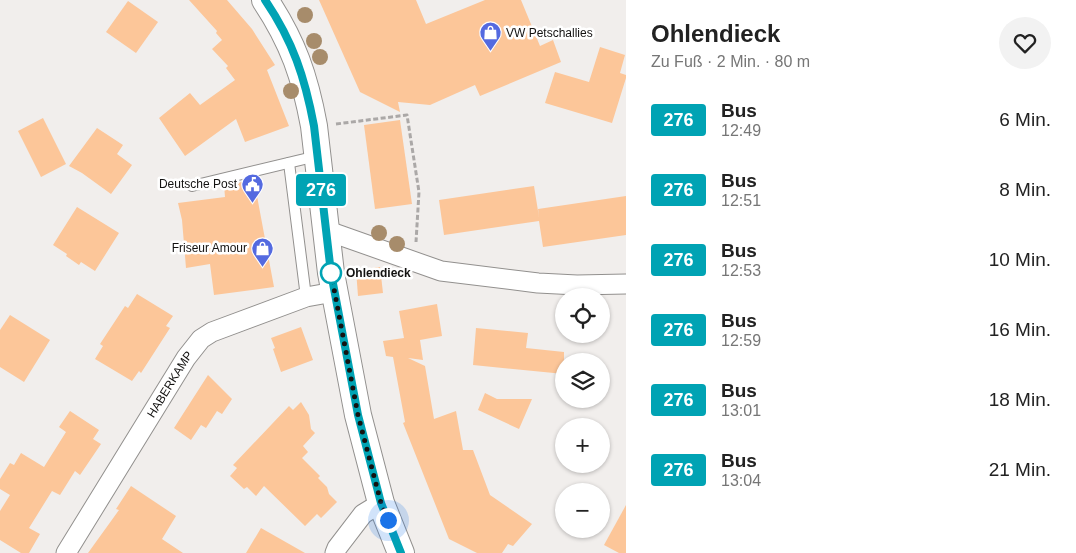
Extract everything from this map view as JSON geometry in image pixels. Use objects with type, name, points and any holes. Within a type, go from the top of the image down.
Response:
[{"type":"street","points":[[265,0],[287,38],[300,67],[314,126],[325,230],[334,292],[358,415],[381,503],[401,553]]},
{"type":"street","points":[[325,230],[441,271],[538,283],[577,285],[626,284]]},
{"type":"street","name":"HABERKAMP","points":[[66,553],[186,358],[201,339],[226,325],[306,297],[334,292]]},
{"type":"street","points":[[335,553],[364,514],[381,503]]},
{"type":"lane","points":[[192,186],[318,156]]},
{"type":"lane","points":[[289,164],[306,297]]},
{"type":"path","points":[[314,126],[407,115],[419,192],[414,263]]},
{"type":"building","points":[[189,0],[227,0],[252,29],[275,65],[267,70],[289,126],[245,142],[236,119],[185,156],[159,118],[190,93],[200,105],[235,80],[226,68],[228,66],[212,49],[222,40],[216,33],[217,31]]},
{"type":"building","name":"VW Petschallies","points":[[319,0],[416,0],[426,24],[485,0],[521,0],[540,46],[553,40],[561,62],[480,96],[475,85],[430,105],[398,102],[400,112],[360,92]]},
{"type":"building","points":[[128,1],[158,22],[136,53],[106,32]]},
{"type":"building","points":[[600,47],[625,55],[620,73],[626,75],[626,78],[612,123],[545,103],[555,72],[589,82]]},
{"type":"building","points":[[43,118],[66,164],[41,177],[18,131]]},
{"type":"building","points":[[400,120],[412,204],[375,209],[364,125]]},
{"type":"building","points":[[97,128],[123,145],[117,154],[132,165],[111,194],[69,166]]},
{"type":"building","points":[[254,180],[274,287],[214,295],[210,264],[186,268],[182,220],[178,203],[225,197],[224,185]]},
{"type":"building","points":[[534,186],[539,217],[538,209],[626,196],[626,235],[543,247],[539,221],[444,235],[439,200]]},
{"type":"building","points":[[77,207],[119,233],[95,271],[81,262],[79,265],[53,245]]},
{"type":"building","points":[[380,267],[383,293],[358,296],[356,270]]},
{"type":"building","points":[[137,294],[173,316],[166,326],[170,328],[141,373],[139,371],[132,381],[95,359],[103,346],[100,344],[125,306],[128,308]]},
{"type":"building","points":[[437,304],[442,336],[420,340],[423,360],[408,358],[425,366],[434,419],[456,411],[463,450],[473,450],[490,495],[532,524],[513,546],[508,544],[502,553],[477,553],[449,539],[403,423],[405,422],[393,357],[386,356],[383,341],[404,338],[399,311]]},
{"type":"building","points":[[10,315],[50,340],[24,382],[0,367],[0,330]]},
{"type":"building","points":[[301,327],[313,360],[281,372],[271,338]]},
{"type":"building","points":[[476,328],[528,333],[526,348],[564,352],[555,353],[555,373],[473,365]]},
{"type":"building","points":[[208,375],[232,399],[222,414],[217,411],[206,428],[201,425],[191,440],[174,428]]},
{"type":"building","points":[[485,393],[497,399],[532,399],[519,429],[478,410]]},
{"type":"building","points":[[301,402],[309,415],[311,429],[315,433],[303,446],[308,452],[302,458],[320,476],[318,478],[337,502],[321,518],[317,514],[305,526],[264,486],[256,496],[247,487],[244,489],[230,476],[237,468],[233,465],[289,406],[293,410]]},
{"type":"building","points":[[70,411],[99,430],[93,439],[101,444],[80,475],[75,471],[60,495],[52,491],[29,528],[40,534],[29,553],[21,553],[0,540],[0,511],[10,495],[0,489],[0,479],[10,463],[14,465],[21,453],[44,467],[66,432],[59,427]]},
{"type":"building","points":[[131,486],[176,516],[162,539],[183,553],[88,553],[119,510],[116,509]]},
{"type":"building","points":[[626,505],[626,553],[619,553],[604,545],[608,538],[610,538],[610,534]]},
{"type":"building","points":[[261,528],[305,553],[246,553]]},
{"type":"bus line","name":"276","points":[[265,0],[274,13],[300,67],[309,102],[314,126],[331,273],[358,415],[381,503],[401,553]]},
{"type":"place","name":"VW Petschallies","points":[[490,52]]},
{"type":"place","name":"Deutsche Post","points":[[253,203]]},
{"type":"place","name":"Friseur Amour","points":[[263,267]]},
{"type":"place","name":"Ohlendieck","points":[[331,273]]},
{"type":"route","points":[[331,273],[358,415],[381,503],[388,520]]}]
